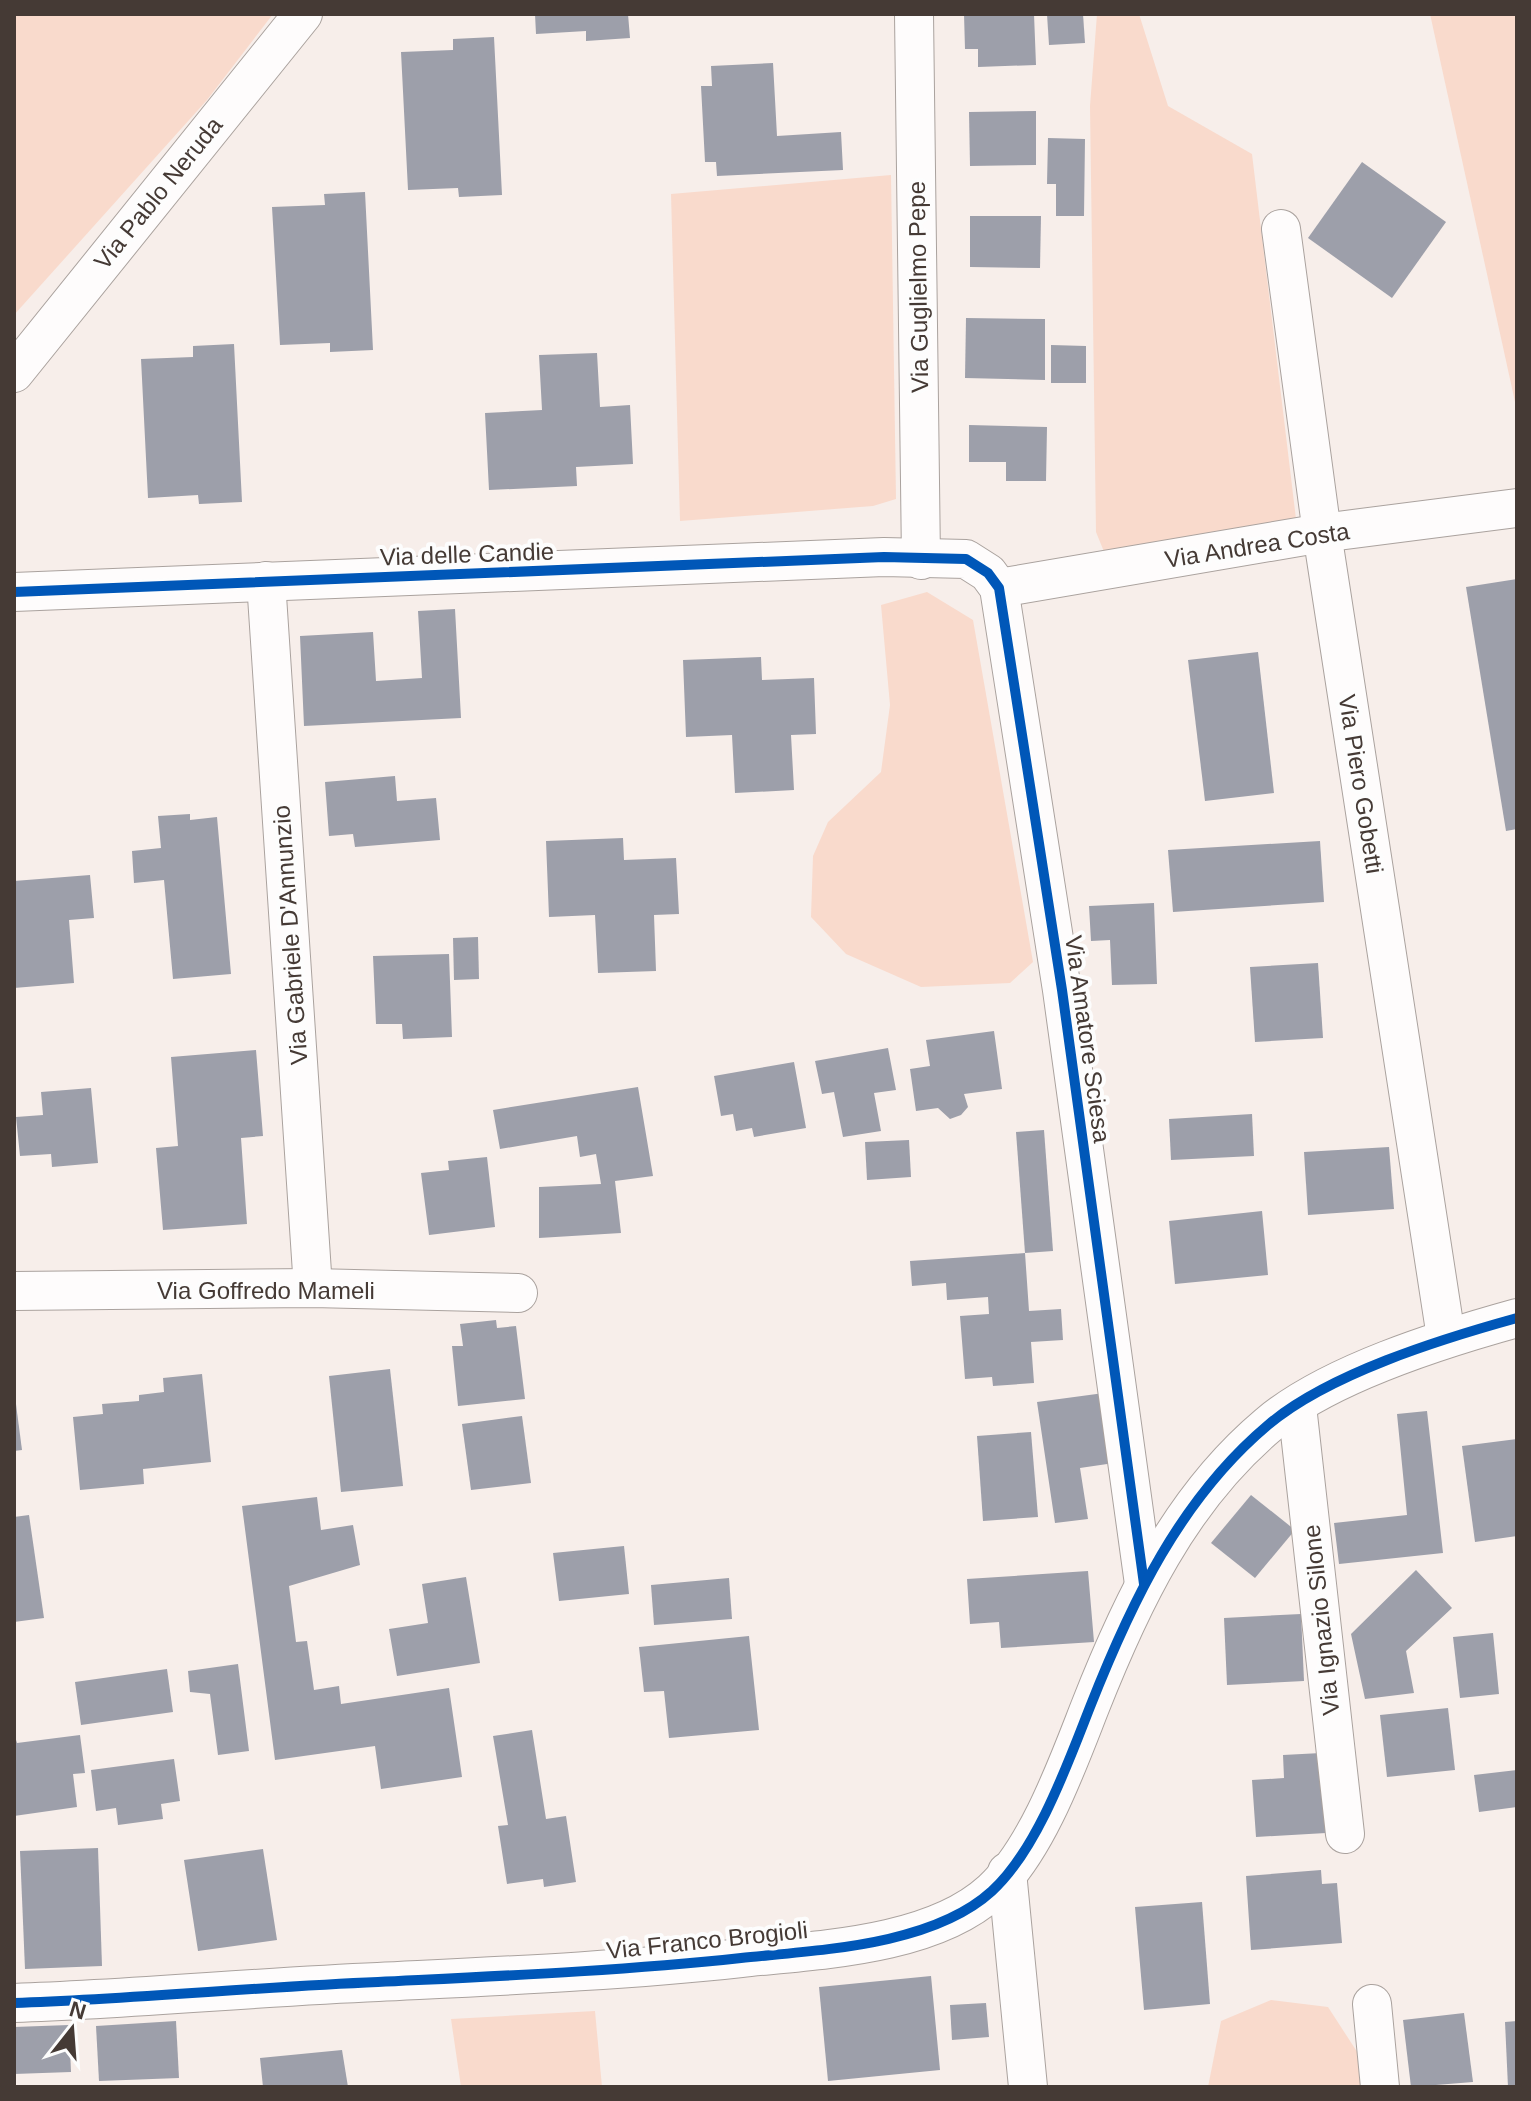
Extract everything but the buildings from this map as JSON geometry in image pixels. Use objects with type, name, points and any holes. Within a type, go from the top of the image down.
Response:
[{"type":"street","name":"Via Pablo Neruda","points":[[14,373],[303,14]]},
{"type":"street","name":"Via Guglielmo Pepe","points":[[914,14],[921,560]]},
{"type":"street","name":"Via Piero Gobetti","points":[[1281,229],[1322,533],[1446,1337]]},
{"type":"street","name":"Via Andrea Costa","points":[[999,588],[1322,533],[1517,508]]},
{"type":"street","name":"Via delle Candie","points":[[14,592],[884,557],[921,560]]},
{"type":"street","points":[[921,560],[966,559],[988,573],[999,588]]},
{"type":"street","name":"Via Gabriele D'Annunzio","points":[[266,581],[313,1288]]},
{"type":"street","name":"Via Amatore Sciesa","points":[[999,588],[1062,990],[1144,1584]]},
{"type":"street","name":"Via Goffredo Mameli","points":[[14,1291],[313,1288],[518,1293]]},
{"type":"street","name":"Via Franco Brogioli","points":[[14,2003],[154,1999],[374,1982],[629,1970],[872,1942],[945,1921],[992,1891],[1030,1841],[1064,1773],[1144,1584],[1173,1534],[1218,1471],[1271,1422],[1327,1388],[1446,1337],[1517,1318]]},
{"type":"street","name":"Via Ignazio Silone","points":[[1297,1406],[1345,1834]]},
{"type":"street","points":[[1007,1872],[1028,2087]]},
{"type":"street","points":[[1372,2004],[1380,2087]]},
{"type":"shaded area","points":[[14,14],[273,14],[207,100],[14,315]]},
{"type":"shaded area","points":[[1097,14],[1139,14],[1168,106],[1252,154],[1296,519],[1109,564],[1096,532],[1090,106]]},
{"type":"shaded area","points":[[1430,14],[1517,14],[1517,411]]},
{"type":"shaded area","points":[[891,175],[896,499],[873,506],[680,521],[671,194]]},
{"type":"shaded area","points":[[927,592],[973,620],[1033,962],[1010,983],[921,987],[846,954],[811,917],[813,856],[828,822],[881,772],[890,705],[881,605]]},
{"type":"shaded area","points":[[1271,2000],[1328,2007],[1365,2064],[1367,2087],[1208,2087],[1221,2021]]},
{"type":"shaded area","points":[[595,2011],[602,2087],[461,2087],[451,2019]]},
{"type":"cycle path","points":[[14,592],[884,557],[966,559],[988,573],[999,588],[1062,990],[1144,1584]]},
{"type":"cycle path","points":[[14,2003],[696,1963],[838,1948],[907,1934],[938,1924],[992,1891],[1023,1853],[1050,1805],[1141,1592],[1184,1519],[1237,1454],[1293,1407],[1353,1374],[1454,1336],[1517,1318]]}]
